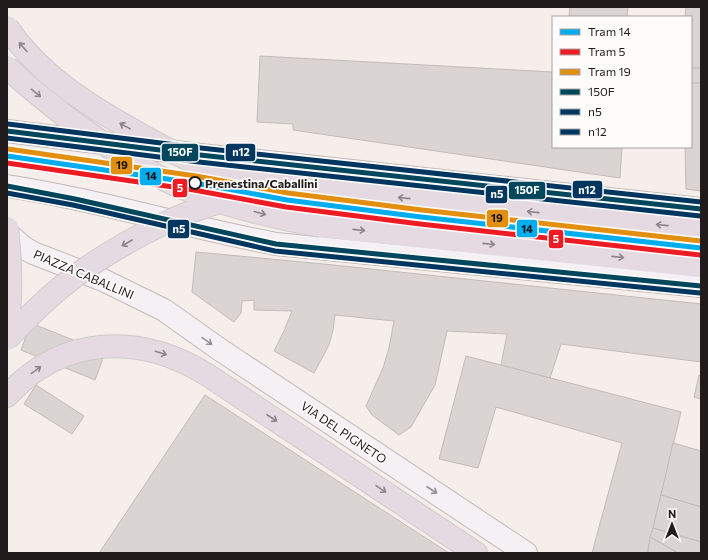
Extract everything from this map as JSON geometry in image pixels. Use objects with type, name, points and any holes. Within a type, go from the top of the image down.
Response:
[{"type":"highway","points":[[7,27],[24,50],[77,96],[111,118],[163,147],[220,172],[255,180],[320,189],[701,229]]},
{"type":"highway","points":[[7,67],[35,92],[89,134],[141,166],[180,186],[214,200],[244,209],[290,221],[320,226],[701,266]]},
{"type":"highway","points":[[7,339],[34,311],[76,276],[102,258],[149,231],[198,209],[238,197],[264,193],[320,189]]},
{"type":"highway","points":[[7,228],[11,296],[7,330]]},
{"type":"highway","points":[[7,396],[43,365],[77,351],[122,346],[142,348],[166,354],[192,365],[476,553]]},
{"type":"main road","points":[[7,131],[200,155],[701,209]]},
{"type":"main road","points":[[7,186],[41,192],[233,236],[276,244],[701,286]]},
{"type":"main road","name":"PIAZZA CABALLINI","points":[[7,233],[23,248],[39,256],[103,280],[164,310]]},
{"type":"main road","name":"VIA DEL PIGNETO","points":[[164,310],[219,349],[526,553]]},
{"type":"building","points":[[570,7],[628,7],[627,16],[569,16]]},
{"type":"building","points":[[686,7],[701,7],[701,68],[692,68],[692,16],[685,16]]},
{"type":"building","points":[[260,56],[552,72],[552,148],[622,148],[620,178],[293,130],[293,124],[257,122]]},
{"type":"building","points":[[692,68],[701,68],[701,83],[692,83]]},
{"type":"building","points":[[692,83],[701,83],[701,191],[686,189],[685,148],[692,148]]},
{"type":"building","points":[[196,252],[701,304],[701,362],[561,344],[550,378],[501,365],[507,334],[447,331],[435,385],[411,427],[399,435],[372,415],[366,406],[383,368],[389,348],[394,321],[335,315],[329,345],[314,373],[274,351],[292,311],[254,310],[254,300],[242,301],[241,313],[234,322],[192,292]]},
{"type":"building","points":[[31,323],[105,353],[95,380],[21,350]]},
{"type":"building","points":[[466,356],[681,412],[647,553],[592,553],[622,443],[496,407],[478,468],[439,459]]},
{"type":"building","points":[[699,375],[701,376],[701,399],[694,397]]},
{"type":"building","points":[[36,385],[84,416],[72,434],[24,404]]},
{"type":"building","points":[[205,395],[449,553],[99,553]]},
{"type":"building","points":[[673,443],[701,451],[701,507],[661,495]]},
{"type":"building","points":[[661,495],[701,507],[701,542],[653,528]]},
{"type":"building","points":[[653,528],[701,542],[701,553],[678,553],[650,537]]},
{"type":"building","points":[[650,537],[678,553],[648,553]]},
{"type":"tram line","name":"19","points":[[8,149],[196,176],[288,193],[422,210],[701,241]]},
{"type":"tram line","name":"14","points":[[7,156],[195,183],[287,200],[421,217],[701,248]]},
{"type":"tram line","name":"5","points":[[7,163],[194,190],[286,207],[420,224],[700,255]]},
{"type":"transit line","name":"n12","points":[[8,124],[201,148],[701,202]]},
{"type":"transit line","name":"150F","points":[[7,131],[200,155],[701,209]]},
{"type":"transit line","name":"n5","points":[[7,138],[199,162],[700,216]]},
{"type":"transit line","name":"150F","points":[[7,186],[75,199],[276,244],[701,286]]},
{"type":"transit line","name":"n5","points":[[7,193],[73,205],[275,251],[700,293]]},
{"type":"place","name":"Prenestina/Caballini","points":[[195,183]]}]
